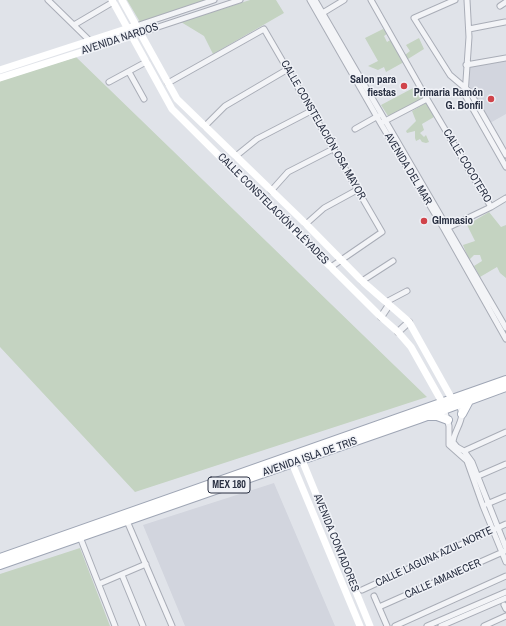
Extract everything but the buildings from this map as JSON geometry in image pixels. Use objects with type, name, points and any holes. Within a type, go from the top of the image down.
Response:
[{"type":"main road","name":"CALLE CONSTELACIÓN PLÉYADES","points":[[122,0],[177,99],[306,224],[362,281],[409,322],[454,402]]},
{"type":"main road","name":"CALLE CONSTELACIÓN PLÉYADES","points":[[113,1],[172,109],[381,317],[398,332],[411,347],[443,406]]},
{"type":"main road","name":"AVENIDA NARDOS","points":[[0,70],[136,26]]},
{"type":"main road","name":"AVENIDA NARDOS","points":[[0,78],[140,33]]},
{"type":"main road","name":"AVENIDA ISLA DE TRIS","points":[[0,558],[443,406],[506,380]]},
{"type":"main road","name":"AVENIDA ISLA DE TRIS","points":[[454,402],[470,400],[506,387]]},
{"type":"main road","points":[[462,414],[470,400]]},
{"type":"main road","name":"AVENIDA ISLA DE TRIS","points":[[0,565],[426,416],[443,406]]},
{"type":"main road","points":[[426,416],[437,416],[448,420]]},
{"type":"main road","name":"AVENIDA CONTADORES","points":[[302,460],[370,626]]},
{"type":"main road","name":"AVENIDA CONTADORES","points":[[292,463],[360,626]]},
{"type":"street","points":[[49,0],[90,41]]},
{"type":"street","name":"AVENIDA NARDOS","points":[[136,26],[214,0]]},
{"type":"street","name":"AVENIDA NARDOS","points":[[140,33],[240,0]]},
{"type":"street","name":"AVENIDA DEL MAR","points":[[310,0],[320,14],[383,123],[506,328]]},
{"type":"street","name":"AVENIDA DEL MAR","points":[[315,0],[320,14]]},
{"type":"street","points":[[320,14],[344,0]]},
{"type":"street","name":"CALLE COCOTERO","points":[[371,0],[427,99],[491,207]]},
{"type":"street","points":[[455,0],[414,18],[450,75],[464,87]]},
{"type":"street","points":[[468,0],[469,37],[464,95],[479,114],[496,144],[506,167]]},
{"type":"street","points":[[74,25],[113,1]]},
{"type":"street","points":[[500,6],[506,2]]},
{"type":"street","points":[[469,29],[505,22]]},
{"type":"street","name":"CALLE CONSTELACIÓN OSA MAYOR","points":[[168,83],[264,29],[382,232],[341,260]]},
{"type":"street","points":[[466,65],[506,58]]},
{"type":"street","points":[[109,82],[146,62]]},
{"type":"street","points":[[204,126],[225,106],[288,69]]},
{"type":"street","points":[[129,72],[144,99]]},
{"type":"street","points":[[169,104],[177,99]]},
{"type":"street","points":[[383,123],[427,99]]},
{"type":"street","points":[[236,156],[257,140],[311,111]]},
{"type":"street","points":[[355,129],[379,116]]},
{"type":"street","name":"AVENIDA DEL MAR","points":[[383,123],[397,151],[446,228],[506,339]]},
{"type":"street","points":[[496,144],[506,155]]},
{"type":"street","points":[[271,191],[288,172],[333,149]]},
{"type":"street","points":[[391,154],[397,151]]},
{"type":"street","points":[[306,224],[324,208],[357,190]]},
{"type":"street","points":[[446,228],[491,207],[506,198]]},
{"type":"street","points":[[331,267],[341,260]]},
{"type":"street","points":[[362,281],[393,261]]},
{"type":"street","points":[[381,317],[387,304],[407,291]]},
{"type":"street","points":[[398,332],[409,322]]},
{"type":"street","points":[[454,402],[460,408],[462,414],[460,424],[453,438],[453,442],[472,462],[475,477]]},
{"type":"street","points":[[443,406],[448,420],[449,445],[467,461],[475,477],[504,552],[506,562]]},
{"type":"street","points":[[464,452],[506,432]]},
{"type":"street","points":[[475,477],[506,464]]},
{"type":"street","points":[[486,504],[506,496]]},
{"type":"street","points":[[127,521],[172,626]]},
{"type":"street","name":"CALLE LAGUNA AZUL NORTE","points":[[362,590],[506,524]]},
{"type":"street","points":[[495,529],[506,548]]},
{"type":"street","points":[[80,537],[115,626]]},
{"type":"street","name":"CALLE AMANECER","points":[[379,607],[504,552]]},
{"type":"street","points":[[99,584],[146,564]]},
{"type":"street","points":[[122,575],[143,626]]},
{"type":"street","points":[[395,626],[506,576]]},
{"type":"street","points":[[441,626],[453,624],[464,613],[506,592]]},
{"type":"street","points":[[374,596],[388,626]]},
{"type":"street","points":[[427,626],[506,598]]},
{"type":"street","points":[[484,626],[506,616]]},
{"type":"shaded area","name":"Primaria Ramón G. Bonfil","points":[[506,60],[506,114],[490,123],[469,85],[470,67]]},
{"type":"shaded area","points":[[274,483],[335,626],[185,626],[143,525]]},
{"type":"green space","points":[[127,0],[207,0],[140,22]]},
{"type":"green space","points":[[250,0],[276,0],[284,13],[213,54],[204,36],[181,22]]},
{"type":"green space","points":[[383,29],[388,33],[384,36],[387,42],[392,39],[404,62],[386,72],[384,67],[378,70],[368,66],[378,61],[365,38]]},
{"type":"green space","points":[[419,38],[424,49],[408,59],[405,55],[410,51],[406,45]]},
{"type":"green space","points":[[76,57],[427,397],[135,492],[0,347],[0,81]]},
{"type":"green space","points":[[418,83],[427,99],[390,119],[381,105],[415,87]]},
{"type":"green space","points":[[426,103],[434,117],[422,124],[424,130],[420,133],[424,137],[426,135],[429,142],[426,143],[422,142],[420,139],[416,141],[415,131],[407,133],[406,131],[416,121],[412,111]]},
{"type":"green space","points":[[489,212],[501,227],[506,225],[506,278],[500,273],[497,267],[480,277],[474,266],[482,261],[480,255],[474,255],[469,260],[463,245],[475,241],[467,225]]},
{"type":"green space","points":[[80,548],[110,626],[0,626],[0,574]]},
{"type":"place","name":"Salon para fiestas","points":[[404,86]]},
{"type":"place","name":"Primaria Ramón G. Bonfil","points":[[491,99]]},
{"type":"place","name":"GImnasio","points":[[424,221]]}]
